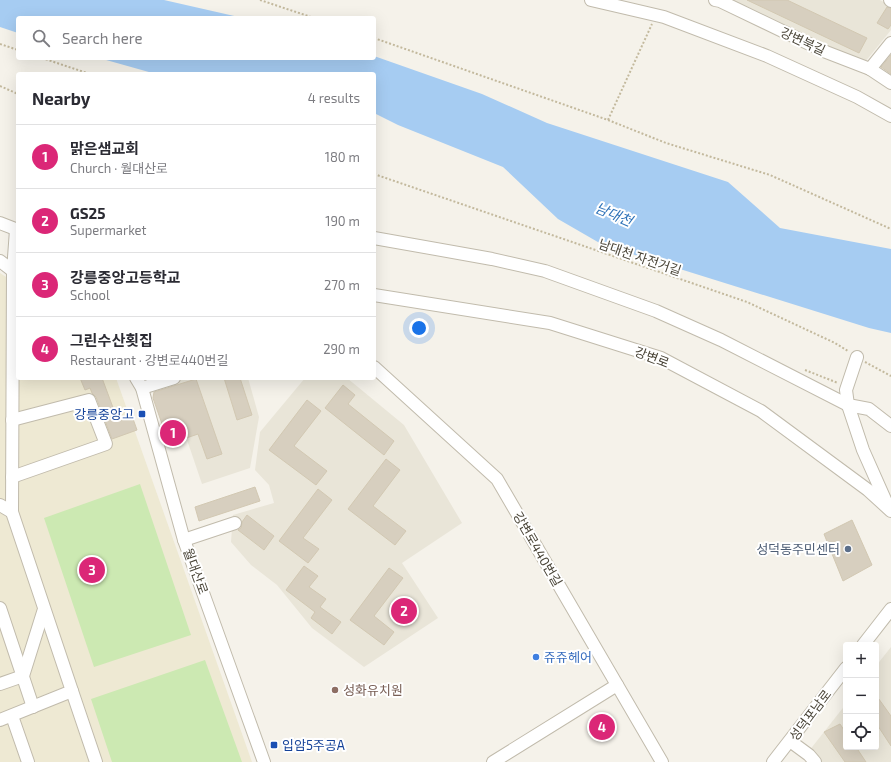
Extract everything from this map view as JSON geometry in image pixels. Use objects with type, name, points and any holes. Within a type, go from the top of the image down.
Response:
[{"type":"street","points":[[591,0],[656,16],[767,56],[857,97],[891,116]]},
{"type":"street","name":"강변북길","points":[[718,0],[826,52],[870,70],[891,83]]},
{"type":"street","points":[[870,70],[891,43]]},
{"type":"street","points":[[0,223],[16,230]]},
{"type":"street","points":[[376,238],[492,259],[552,274],[656,311],[721,340],[848,405],[869,409],[891,426]]},
{"type":"street","points":[[16,251],[12,420],[6,437],[12,477],[12,512],[96,762]]},
{"type":"street","points":[[0,261],[15,272]]},
{"type":"street","name":"강변로","points":[[376,295],[550,322],[661,358],[761,411],[868,490],[890,510]]},
{"type":"street","points":[[857,357],[846,390],[848,405],[863,450],[890,510]]},
{"type":"street","name":"강변로440번길","points":[[376,369],[497,479],[662,762]]},
{"type":"street","points":[[139,383],[160,380]]},
{"type":"street","name":"월대산로","points":[[139,383],[184,540],[264,762]]},
{"type":"street","points":[[12,420],[89,400],[106,444],[12,477]]},
{"type":"street","points":[[0,505],[12,512]]},
{"type":"street","points":[[0,516],[12,512]]},
{"type":"street","points":[[184,540],[235,524]]},
{"type":"street","points":[[0,608],[33,707]]},
{"type":"street","points":[[23,676],[44,609]]},
{"type":"street","points":[[865,642],[891,609]]},
{"type":"street","name":"성덕포남로","points":[[773,762],[843,672]]},
{"type":"street","points":[[0,684],[23,676]]},
{"type":"street","points":[[493,762],[617,685]]},
{"type":"street","points":[[0,720],[72,691]]},
{"type":"street","points":[[12,716],[28,762]]},
{"type":"street","points":[[790,741],[809,755],[815,762]]},
{"type":"path","points":[[260,0],[308,16]]},
{"type":"path","points":[[608,120],[656,16]]},
{"type":"path","points":[[376,39],[608,120],[666,142],[770,175],[891,229]]},
{"type":"path","points":[[0,44],[16,49]]},
{"type":"path","points":[[48,60],[84,72]]},
{"type":"path","points":[[0,86],[16,93]]},
{"type":"path","name":"남대천 자전거길","points":[[376,175],[746,302],[835,344],[891,376]]},
{"type":"shaded area","points":[[724,0],[880,0],[891,6],[891,30],[865,62]]},
{"type":"shaded area","points":[[0,273],[16,284],[16,380],[117,380],[252,762],[0,762]]},
{"type":"shaded area","points":[[167,380],[249,380],[259,417],[250,468],[202,484]]},
{"type":"shaded area","points":[[303,380],[349,380],[404,425],[462,523],[402,563],[438,618],[364,667],[312,628],[277,585],[251,565],[231,542],[233,515],[274,503],[269,485],[255,470],[260,432]]},
{"type":"shaded area","points":[[891,647],[891,762],[818,762],[809,751],[843,708],[843,750],[879,750],[879,662]]},
{"type":"green space","points":[[140,484],[191,635],[94,667],[44,518]]},
{"type":"green space","points":[[205,660],[242,762],[112,762],[91,699]]},
{"type":"water","points":[[0,0],[164,0],[234,16],[16,16],[16,32],[0,27]]},
{"type":"water","name":"남대천","points":[[376,57],[482,94],[547,123],[728,182],[780,228],[891,249],[891,333],[869,328],[603,245],[558,219],[503,167],[398,125],[376,114],[376,72],[149,72],[106,60],[376,60]]},
{"type":"building","points":[[747,0],[787,0],[867,38],[859,53]]},
{"type":"building","points":[[887,7],[891,8],[891,25],[888,29],[877,23]]},
{"type":"building","points":[[891,55],[891,74],[881,67]]},
{"type":"building","points":[[81,380],[103,380],[118,421],[132,416],[137,430],[112,439],[96,397],[90,388],[85,390]]},
{"type":"building","points":[[196,380],[222,454],[207,459],[198,434],[169,444],[153,398],[154,392]]},
{"type":"building","points":[[225,380],[241,380],[252,415],[237,420]]},
{"type":"building","points":[[343,385],[355,395],[348,404],[394,441],[384,455],[325,408]]},
{"type":"building","points":[[307,400],[321,411],[294,446],[327,471],[316,485],[269,450]]},
{"type":"building","points":[[386,459],[400,470],[373,506],[406,531],[395,545],[348,509]]},
{"type":"building","points":[[255,487],[260,501],[199,521],[195,507]]},
{"type":"building","points":[[318,489],[332,500],[303,538],[319,549],[308,563],[279,541]]},
{"type":"building","points":[[247,515],[274,536],[264,550],[238,530],[241,528],[242,522]]},
{"type":"building","name":"성덕동주민센터","points":[[852,520],[872,565],[843,581],[824,534]]},
{"type":"building","points":[[304,566],[318,576],[309,587],[326,599],[320,607],[341,622],[332,634],[311,618],[315,612],[286,590]]},
{"type":"building","points":[[389,568],[403,578],[374,616],[394,632],[384,645],[350,620]]},
{"type":"building","points":[[879,699],[891,716],[891,746],[879,728]]},
{"type":"building","points":[[840,724],[843,728],[843,750],[858,750],[866,762],[845,762],[824,732]]},
{"type":"place","name":"강릉중앙고","points":[[142,414]]},
{"type":"place","name":"맑은샘교회","points":[[173,433]]},
{"type":"place","name":"성덕동주민센터","points":[[848,549]]},
{"type":"place","name":"강릉중앙고등학교","points":[[92,570]]},
{"type":"place","name":"GS25","points":[[404,611]]},
{"type":"place","name":"쥬쥬헤어","points":[[536,657]]},
{"type":"place","name":"성화유치원","points":[[335,690]]},
{"type":"place","name":"그린수산횟집","points":[[602,727]]},
{"type":"place","name":"입암5주공A","points":[[274,745]]}]
